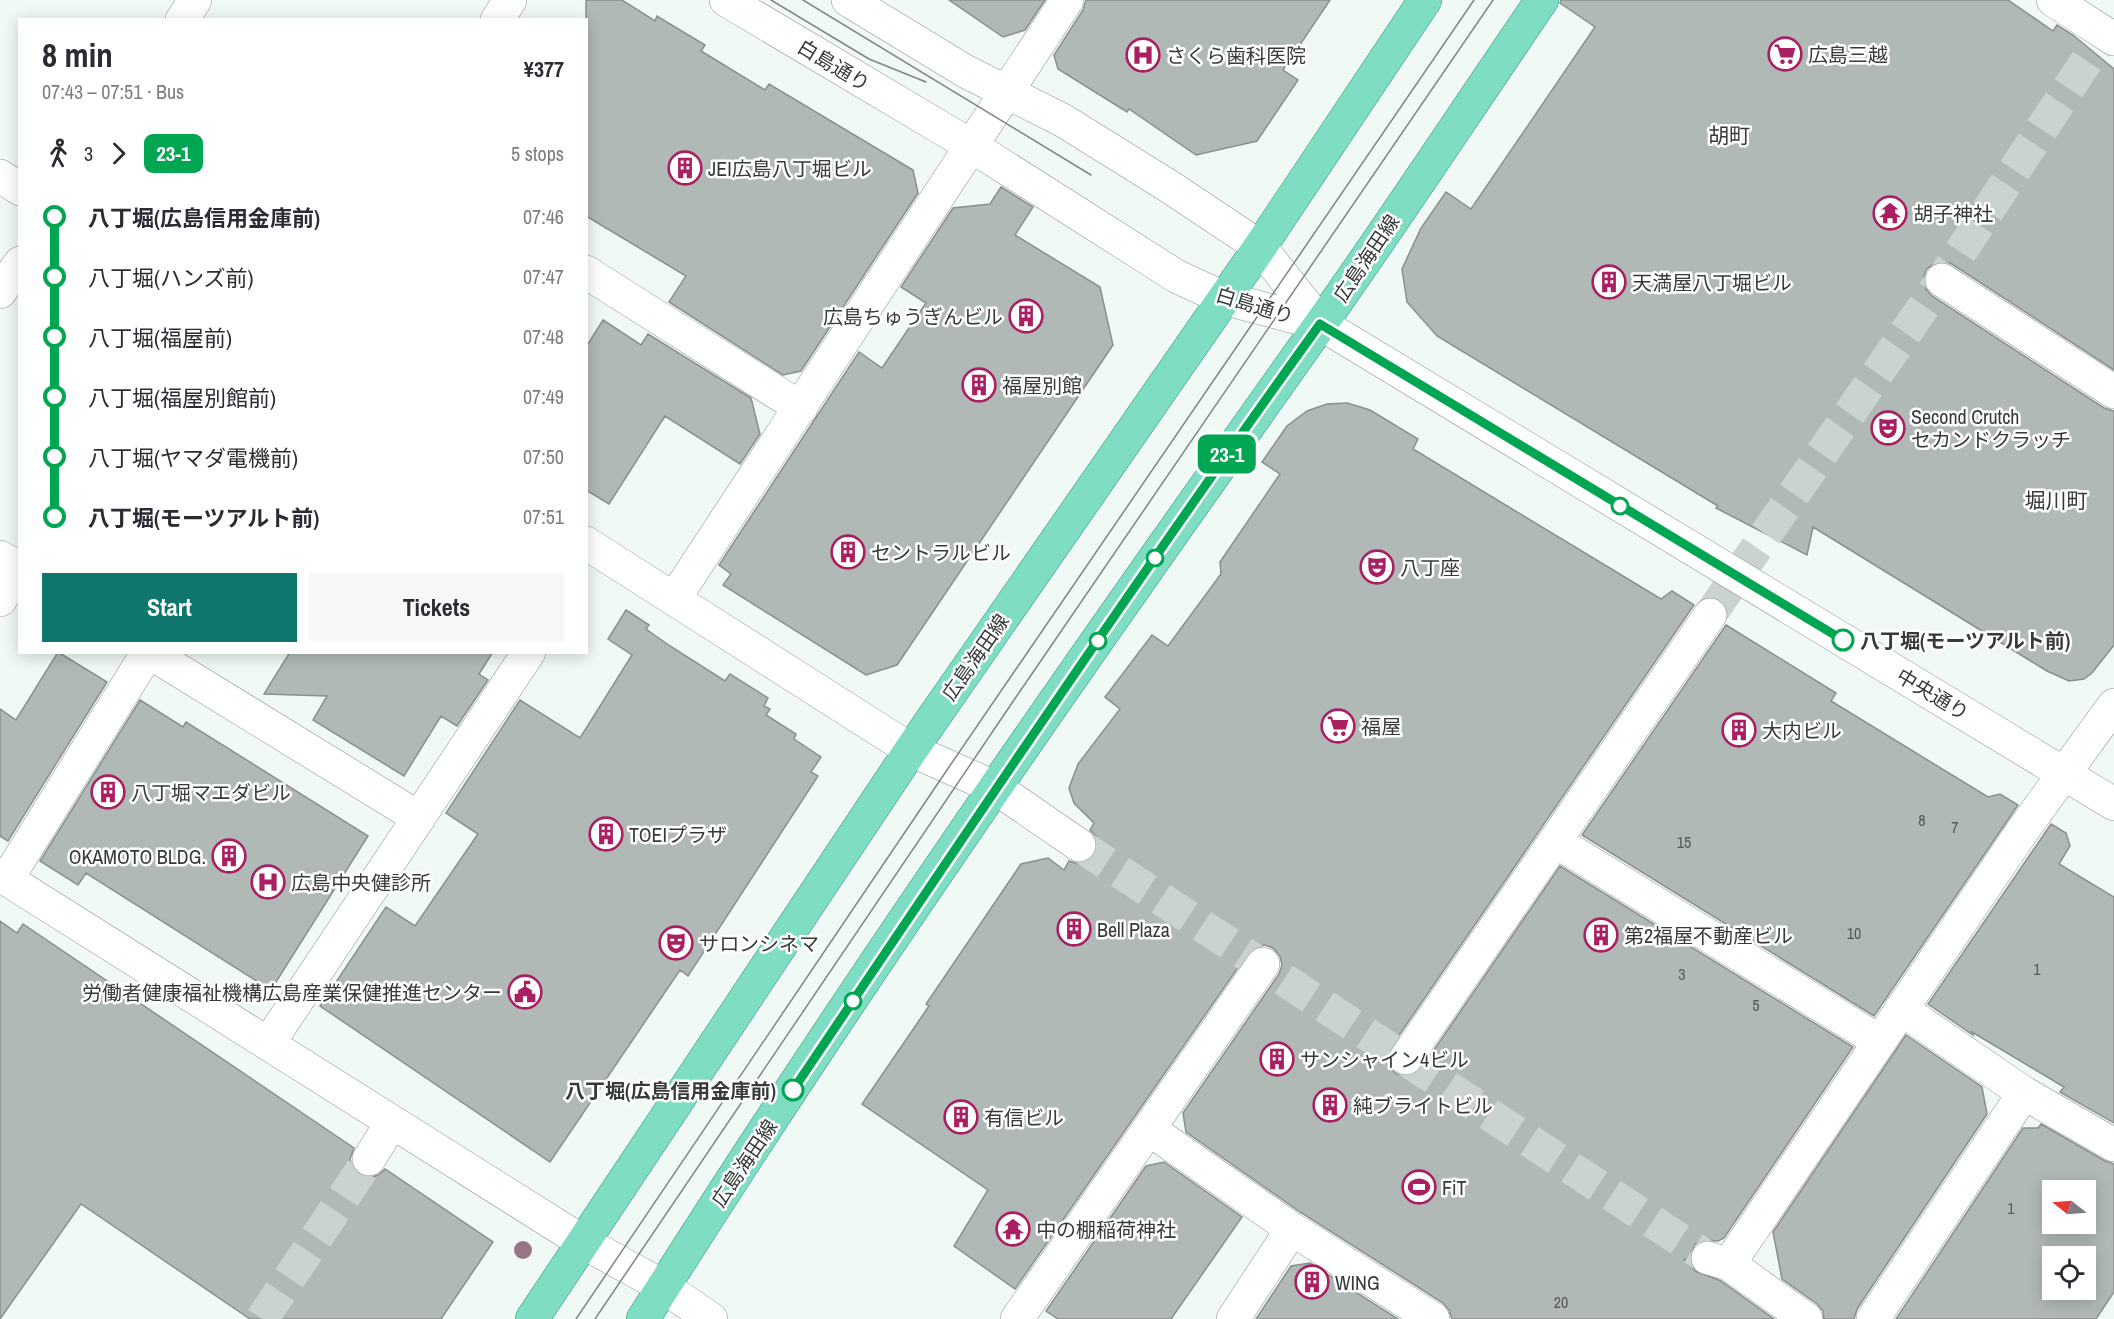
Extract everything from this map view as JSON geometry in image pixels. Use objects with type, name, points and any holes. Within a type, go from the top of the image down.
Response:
[{"type":"main road","name":"広島海田線","points":[[532,1319],[911,750],[1260,247],[1425,0]]},
{"type":"main road","name":"広島海田線","points":[[643,1319],[996,788],[1242,432],[1320,324],[1542,0]]},
{"type":"street","points":[[183,18],[195,0]]},
{"type":"street","points":[[498,18],[510,0]]},
{"type":"street","name":"白島通り","points":[[726,0],[969,145],[1176,276],[1223,298],[1320,324]]},
{"type":"street","name":"白島通り","points":[[848,0],[965,71],[1073,127],[1260,247],[1320,324]]},
{"type":"street","points":[[674,599],[801,408],[969,145],[1067,0]]},
{"type":"street","points":[[2053,0],[2111,31]]},
{"type":"street","points":[[0,176],[18,188]]},
{"type":"street","points":[[0,292],[18,266]]},
{"type":"street","points":[[588,273],[801,408]]},
{"type":"street","points":[[1942,280],[2114,392]]},
{"type":"street","name":"中央通り","points":[[1320,324],[2114,804]]},
{"type":"street","points":[[590,552],[674,599],[911,750],[996,788],[1079,845]]},
{"type":"street","points":[[0,557],[18,568]]},
{"type":"street","points":[[0,600],[18,572]]},
{"type":"street","points":[[1406,1058],[1710,615]]},
{"type":"street","points":[[147,654],[3,877],[583,1242],[664,1287],[711,1319]]},
{"type":"street","points":[[151,654],[419,818]]},
{"type":"street","points":[[268,1044],[528,654]]},
{"type":"street","points":[[1806,1319],[1718,1261],[1879,1041],[2023,830],[2114,705]]},
{"type":"street","points":[[1555,841],[1879,1041]]},
{"type":"street","points":[[1017,1319],[1263,964]]},
{"type":"street","points":[[1901,1010],[2024,1093],[2114,1145]]},
{"type":"street","points":[[1873,1319],[2024,1093]]},
{"type":"street","points":[[369,1159],[392,1122]]},
{"type":"street","points":[[1149,1129],[1293,1229],[1433,1319]]},
{"type":"street","points":[[1233,1319],[1293,1229]]},
{"type":"building","points":[[586,0],[622,0],[655,21],[657,16],[705,45],[701,51],[765,90],[769,84],[913,170],[918,193],[801,371],[783,375],[669,302],[686,276],[588,217],[588,18],[586,18]]},
{"type":"building","points":[[949,0],[1045,0],[1025,30],[1003,37]]},
{"type":"building","points":[[1086,0],[1330,0],[1283,70],[1298,80],[1257,141],[1196,155],[1129,109],[1127,112],[1058,69],[1054,55],[1083,10]]},
{"type":"building","points":[[1561,0],[2008,0],[2053,31],[2057,25],[2073,35],[2114,69],[2114,370],[1952,264],[1942,261],[1933,264],[1926,270],[1923,280],[1932,296],[2104,408],[2114,411],[2114,645],[2092,673],[2084,679],[2069,681],[2047,671],[1813,527],[1807,555],[1716,508],[1718,506],[1437,336],[1407,302],[1402,269],[1421,228],[1446,192],[1471,209],[1595,27],[1560,3]]},
{"type":"building","points":[[1001,187],[1033,207],[1015,235],[1100,287],[1113,345],[897,665],[866,675],[723,585],[731,574],[719,565],[859,352],[882,368],[926,303],[901,287],[953,208],[990,204]]},
{"type":"building","points":[[603,320],[641,345],[648,334],[751,398],[760,434],[740,464],[665,416],[609,504],[588,491],[588,344]]},
{"type":"building","points":[[1347,403],[1370,410],[1418,439],[1413,449],[1661,599],[1672,591],[1694,605],[1391,1047],[1387,1056],[1389,1066],[1395,1073],[1404,1077],[1414,1075],[1421,1069],[1560,866],[1853,1047],[1724,1238],[1718,1241],[1704,1240],[1695,1244],[1690,1257],[1684,1260],[1690,1263],[1695,1271],[1721,1281],[1774,1319],[1452,1319],[1443,1303],[1300,1212],[1186,1132],[1183,1113],[1279,974],[1282,965],[1280,956],[1273,948],[1265,945],[1256,947],[1248,953],[1015,1289],[954,1246],[988,1190],[862,1104],[929,1006],[926,1004],[1021,864],[1048,858],[1064,870],[1069,861],[1078,864],[1087,862],[1094,856],[1098,846],[1096,836],[1090,830],[1094,823],[1074,803],[1069,788],[1078,764],[1120,709],[1105,697],[1152,635],[1168,646],[1221,574],[1220,562],[1280,474],[1262,462],[1287,426],[1307,411],[1327,404]]},
{"type":"building","points":[[626,610],[649,625],[646,629],[725,681],[730,674],[768,698],[764,706],[770,709],[766,715],[796,734],[794,739],[821,757],[811,772],[818,776],[688,976],[680,970],[550,1162],[320,1006],[386,907],[415,926],[478,834],[446,813],[520,700],[580,738],[632,655],[608,639]]},
{"type":"building","points":[[1726,625],[1836,693],[1831,701],[1988,797],[2000,794],[2018,805],[1874,1016],[1582,835]]},
{"type":"building","points":[[57,654],[61,654],[107,682],[8,841],[0,836],[0,709],[16,720]]},
{"type":"building","points":[[289,654],[492,654],[479,674],[488,680],[457,726],[441,716],[404,776],[313,720],[327,696],[264,694]]},
{"type":"building","name":"OKAMOTO BLDG.","points":[[140,700],[183,727],[186,722],[368,836],[271,990],[86,873],[78,885],[40,861]]},
{"type":"building","points":[[2051,824],[2066,833],[2070,846],[2059,864],[2114,897],[2114,1123],[2060,1092],[2064,1087],[1972,1032],[1973,1035],[1928,1004]]},
{"type":"building","points":[[0,921],[17,933],[23,924],[354,1148],[350,1159],[352,1167],[359,1175],[369,1178],[385,1169],[493,1242],[441,1319],[250,1319],[81,1204],[0,1319]]},
{"type":"building","points":[[1906,1035],[1982,1087],[1987,1114],[1857,1309],[1854,1319],[1824,1319],[1823,1311],[1817,1304],[1782,1279],[1773,1232]]},
{"type":"building","points":[[2041,1124],[2114,1164],[2114,1292],[2096,1319],[1896,1319],[2023,1128],[2038,1128]]},
{"type":"building","points":[[1164,1162],[1242,1217],[1171,1319],[1058,1319],[1046,1311],[1146,1166]]},
{"type":"building","name":"WING","points":[[1310,1263],[1398,1319],[1256,1319],[1291,1266]]},
{"type":"tunnel","points":[[1710,615],[1942,280],[2105,33]]},
{"type":"tunnel","points":[[1079,845],[1708,1258]]},
{"type":"tunnel","points":[[262,1319],[369,1159]]},
{"type":"tram line","points":[[771,0],[869,59],[926,82]]},
{"type":"tram line","points":[[803,0],[1091,175]]},
{"type":"tram line","points":[[576,1319],[949,767],[1474,0]]},
{"type":"tram line","points":[[595,1319],[1014,700],[1493,0]]},
{"type":"bus line","name":"23-1","points":[[793,1090],[996,788],[1320,324],[1843,640]]},
{"type":"place","name":"広島三越","points":[[1785,54]]},
{"type":"place","name":"さくら歯科医院","points":[[1143,55]]},
{"type":"place","name":"JEI広島八丁堀ビル","points":[[685,168]]},
{"type":"place","name":"胡子神社","points":[[1890,213]]},
{"type":"place","name":"天満屋八丁堀ビル","points":[[1609,282]]},
{"type":"place","name":"広島ちゅうぎんビル","points":[[1026,316]]},
{"type":"place","name":"福屋別館","points":[[979,385]]},
{"type":"place","name":"Second Crutch セカンドクラッチ","points":[[1888,428]]},
{"type":"place","name":"セントラルビル","points":[[848,552]]},
{"type":"place","name":"八丁座","points":[[1377,567]]},
{"type":"place","name":"八丁堀(モーツアルト前)","points":[[1843,640]]},
{"type":"place","name":"福屋","points":[[1338,726]]},
{"type":"place","name":"大内ビル","points":[[1739,730]]},
{"type":"place","name":"八丁堀マエダビル","points":[[108,792]]},
{"type":"place","name":"TOEIプラザ","points":[[606,834]]},
{"type":"place","name":"OKAMOTO BLDG.","points":[[229,856]]},
{"type":"place","name":"広島中央健診所","points":[[268,882]]},
{"type":"place","name":"Bell Plaza","points":[[1074,929]]},
{"type":"place","name":"第2福屋不動産ビル","points":[[1601,935]]},
{"type":"place","name":"サロンシネマ","points":[[676,943]]},
{"type":"place","name":"労働者健康福祉機構広島産業保健推進センター","points":[[525,992]]},
{"type":"place","name":"サンシャイン4ビル","points":[[1277,1059]]},
{"type":"place","name":"八丁堀(広島信用金庫前)","points":[[793,1090]]},
{"type":"place","name":"純ブライトビル","points":[[1330,1105]]},
{"type":"place","name":"有信ビル","points":[[961,1117]]},
{"type":"place","name":"FiT","points":[[1419,1187]]},
{"type":"place","name":"中の棚稲荷神社","points":[[1013,1229]]},
{"type":"place","name":"WING","points":[[1312,1282]]},
{"type":"district","name":"胡町","points":[[1729,135]]},
{"type":"district","name":"堀川町","points":[[2056,500]]}]
